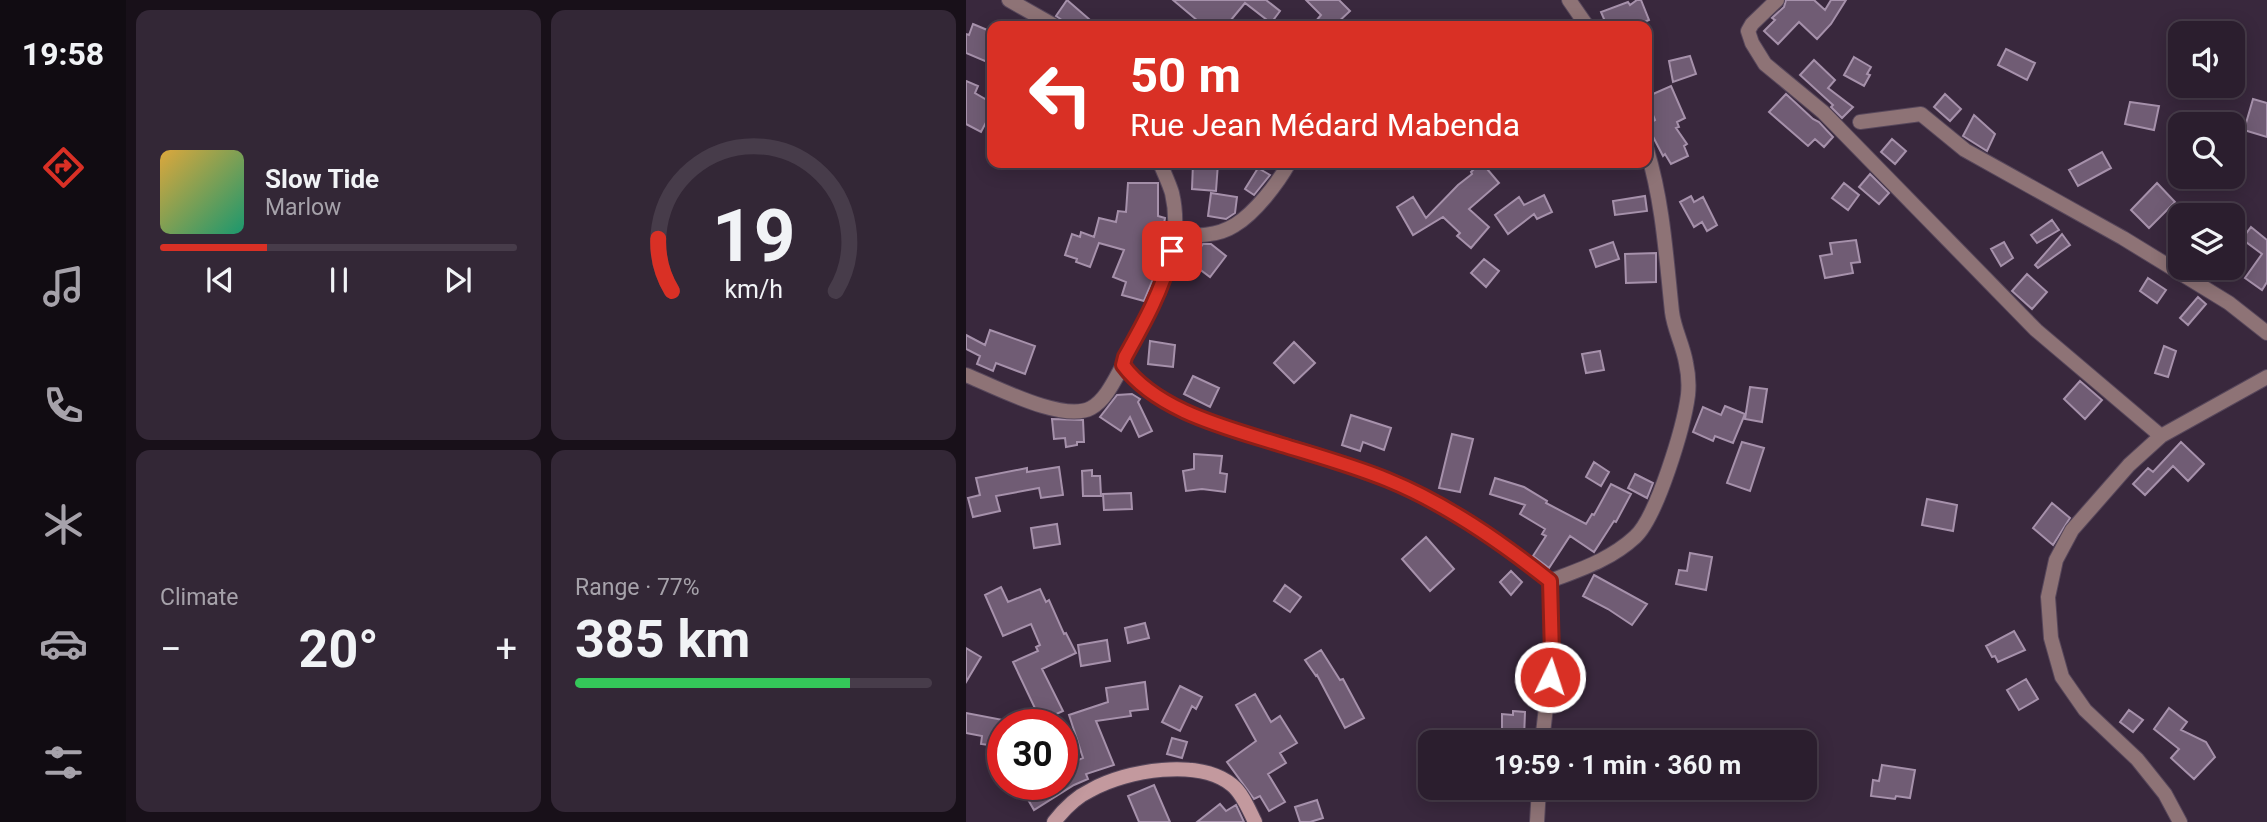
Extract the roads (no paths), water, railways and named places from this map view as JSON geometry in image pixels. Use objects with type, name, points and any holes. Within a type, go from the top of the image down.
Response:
[{"type":"street","points":[[1009,0],[1046,21]]},
{"type":"street","points":[[1569,0],[1584,21]]},
{"type":"street","points":[[1777,0],[1748,31],[1765,64],[1823,112],[2036,330],[2161,436]]},
{"type":"street","points":[[1860,122],[1921,114],[1965,150],[2133,245],[2229,303],[2267,332]]},
{"type":"street","points":[[1550,581],[1606,559],[1636,536],[1654,509],[1677,442],[1688,394],[1686,362],[1672,316],[1664,225],[1652,166]]},
{"type":"street","points":[[966,375],[1044,407],[1069,412],[1092,408],[1101,400],[1123,365],[1168,268],[1176,233],[1172,194],[1162,168]]},
{"type":"street","points":[[1176,233],[1194,236],[1235,226],[1261,202],[1285,168]]},
{"type":"street","points":[[1123,365],[1153,393],[1186,411],[1231,430],[1385,479],[1421,494],[1492,539],[1550,581]]},
{"type":"street","points":[[2180,822],[2165,794],[2137,759],[2085,710],[2062,677],[2051,638],[2048,597],[2056,560],[2072,530],[2105,490],[2161,436],[2267,377]]},
{"type":"street","points":[[1543,730],[1552,655],[1550,581]]},
{"type":"street","points":[[1054,822],[1079,797],[1105,783],[1145,772],[1179,770],[1210,774],[1234,786],[1255,822]]},
{"type":"street","points":[[1537,822],[1538,800]]}]
